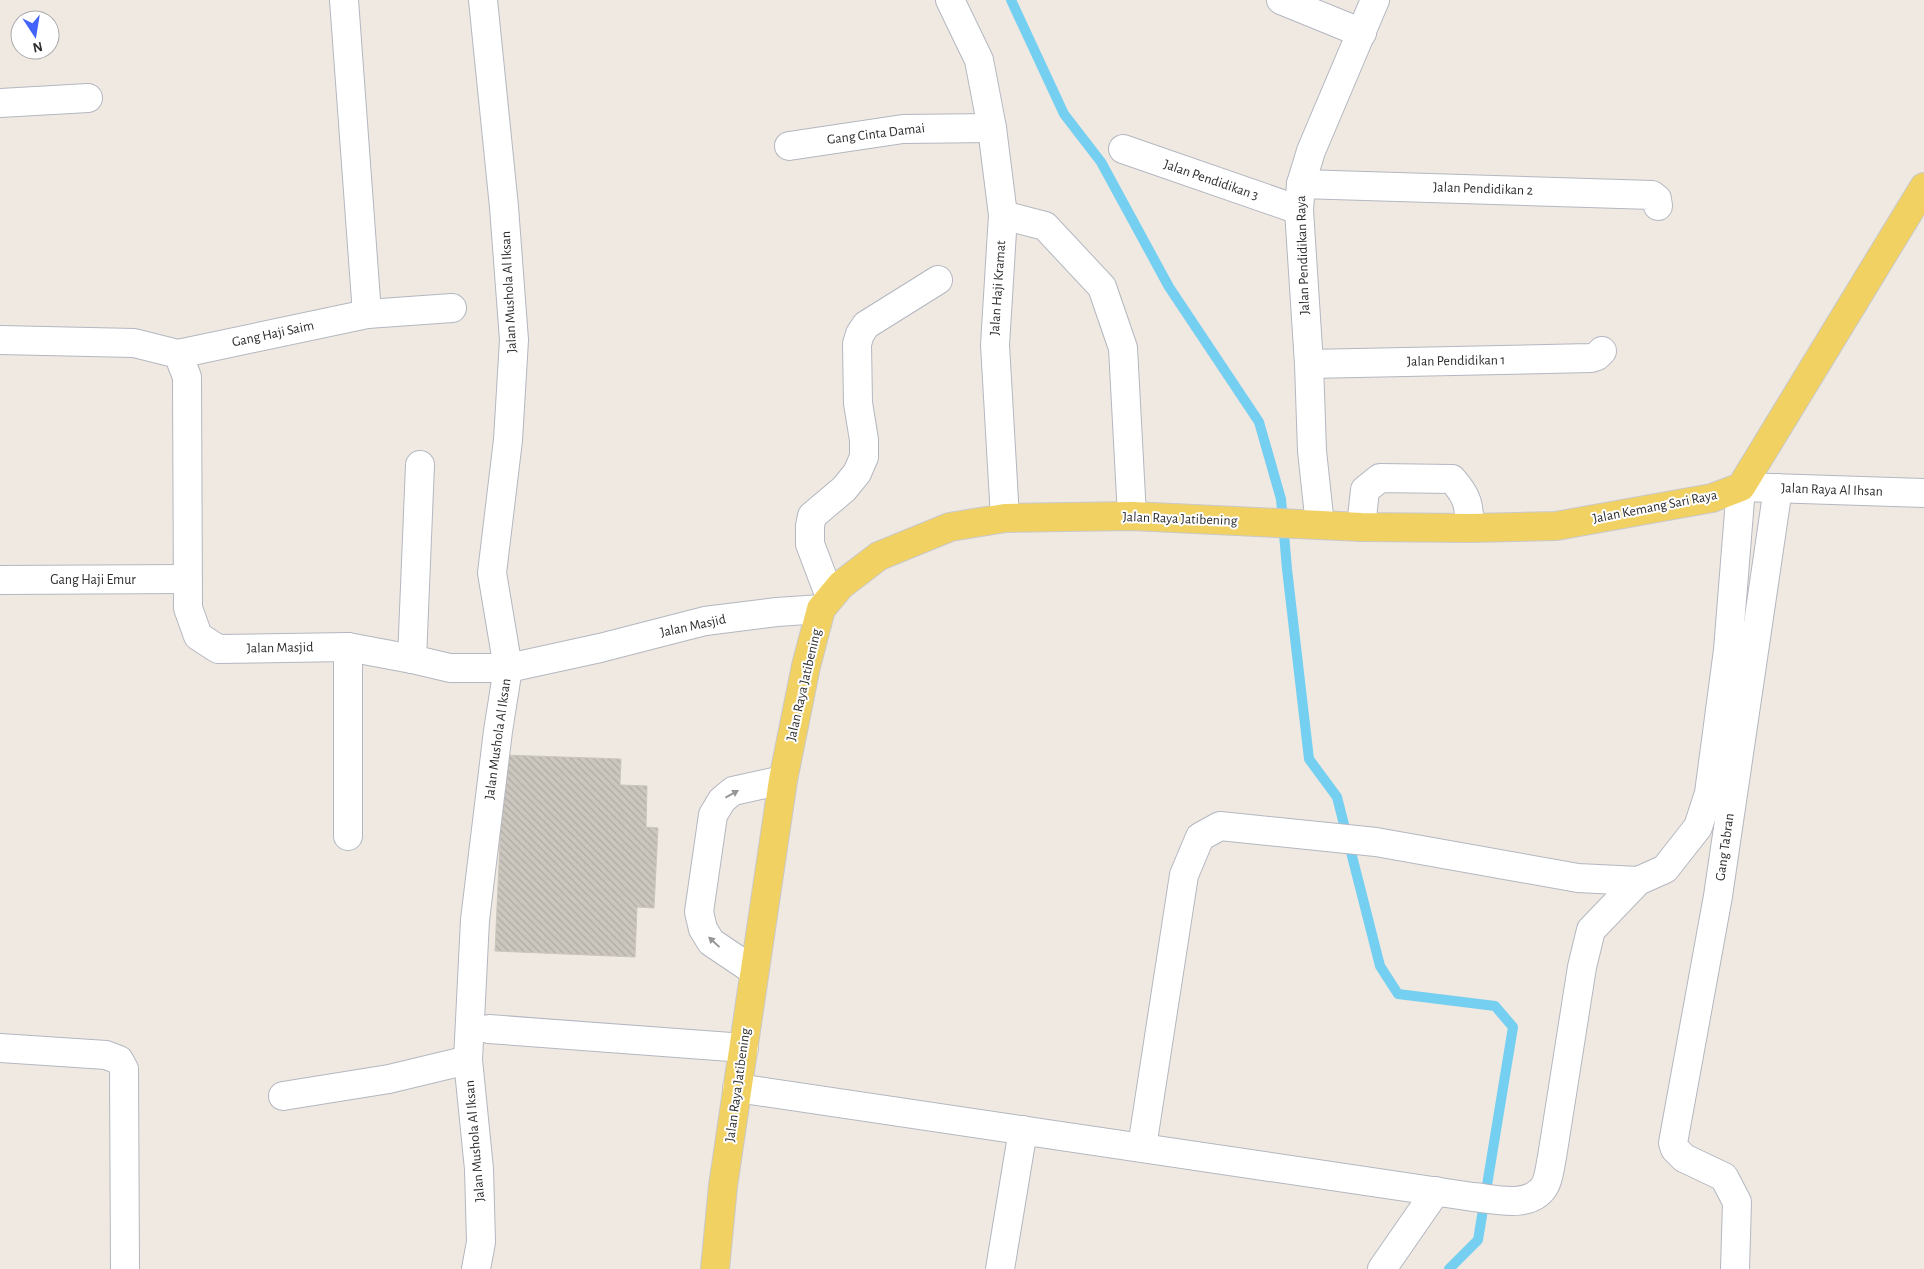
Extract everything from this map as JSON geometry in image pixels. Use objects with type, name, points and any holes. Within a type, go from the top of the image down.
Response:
[{"type":"main road","points":[[1741,487],[1924,187]]},
{"type":"main road","name":"Jalan Kemang Sari Raya","points":[[1313,524],[1361,527],[1470,528],[1556,526],[1712,498],[1741,487]]},
{"type":"main road","name":"Jalan Raya Jatibening","points":[[715,1269],[723,1186],[783,780],[806,666],[826,603],[841,585],[879,556],[950,527],[1005,518],[1132,516],[1313,524]]},
{"type":"street","points":[[344,0],[367,314]]},
{"type":"street","name":"Jalan Mushola Al Iksan","points":[[476,1269],[481,1242],[479,1169],[468,1060],[475,920],[498,731],[508,668],[492,573],[508,440],[514,340],[504,207],[483,0]]},
{"type":"street","name":"Jalan Haji Kramat","points":[[950,0],[979,60],[992,128],[1003,215],[995,345],[1005,518]]},
{"type":"street","points":[[1281,0],[1362,33]]},
{"type":"street","name":"Jalan Pendidikan Raya","points":[[1313,524],[1309,364],[1299,210],[1301,184],[1311,151],[1375,0]]},
{"type":"street","points":[[0,103],[88,98]]},
{"type":"street","name":"Gang Cinta Damai","points":[[790,146],[903,128],[992,128]]},
{"type":"street","name":"Jalan Pendidikan 3","points":[[1123,149],[1299,210]]},
{"type":"street","name":"Jalan Pendidikan 2","points":[[1301,184],[1652,195],[1657,199],[1658,206]]},
{"type":"street","points":[[1003,215],[1045,226],[1102,287],[1123,348],[1132,516]]},
{"type":"street","points":[[826,603],[810,544],[810,526],[812,516],[844,489],[857,473],[864,457],[864,440],[858,403],[857,344],[860,334],[866,325],[938,280]]},
{"type":"street","name":"Gang Haji Saim","points":[[178,354],[367,314],[452,308]]},
{"type":"street","points":[[0,340],[134,343],[178,354]]},
{"type":"street","name":"Jalan Pendidikan 1","points":[[1309,364],[1590,358],[1602,352]]},
{"type":"street","name":"Jalan Masjid","points":[[178,354],[187,377],[188,608],[198,636],[218,649],[348,646],[450,668],[508,668],[600,648],[705,621],[777,612],[826,603]]},
{"type":"street","points":[[412,659],[420,465]]},
{"type":"street","points":[[1361,527],[1364,490],[1380,478],[1452,480],[1463,491],[1469,504],[1470,528]]},
{"type":"street","points":[[737,1088],[1473,1197],[1529,1200],[1544,1187],[1552,1157],[1582,967],[1591,930],[1638,881],[1665,869],[1698,827],[1709,793],[1728,650],[1741,487]]},
{"type":"street","name":"Jalan Raya Al Ihsan","points":[[1741,487],[1924,493]]},
{"type":"street","name":"Gang Tabran","points":[[1735,1269],[1737,1202],[1724,1177],[1684,1158],[1675,1150],[1673,1143],[1718,896],[1778,488]]},
{"type":"street","name":"Gang Haji Emur","points":[[0,580],[187,579]]},
{"type":"street","points":[[348,646],[348,836]]},
{"type":"street","points":[[754,970],[711,942],[703,929],[699,912],[712,815],[722,800],[733,791],[783,780]]},
{"type":"street","points":[[1142,1147],[1184,875],[1200,838],[1220,826],[1376,842],[1578,878],[1638,881]]},
{"type":"street","points":[[490,1029],[744,1048]]},
{"type":"street","points":[[0,1048],[106,1055],[119,1060],[122,1065],[124,1070],[125,1269]]},
{"type":"street","points":[[283,1096],[389,1079],[468,1060]]},
{"type":"street","points":[[1000,1269],[1023,1130]]},
{"type":"street","points":[[1382,1269],[1436,1191]]},
{"type":"building","points":[[504,755],[621,759],[620,785],[647,786],[646,827],[658,828],[654,908],[637,907],[635,957],[495,951]]},
{"type":"waterway","points":[[1011,0],[1064,114],[1101,162],[1169,287],[1259,422],[1281,499],[1287,569],[1309,759],[1337,797],[1380,966],[1398,994],[1495,1006],[1513,1027],[1478,1240],[1449,1269]]}]
